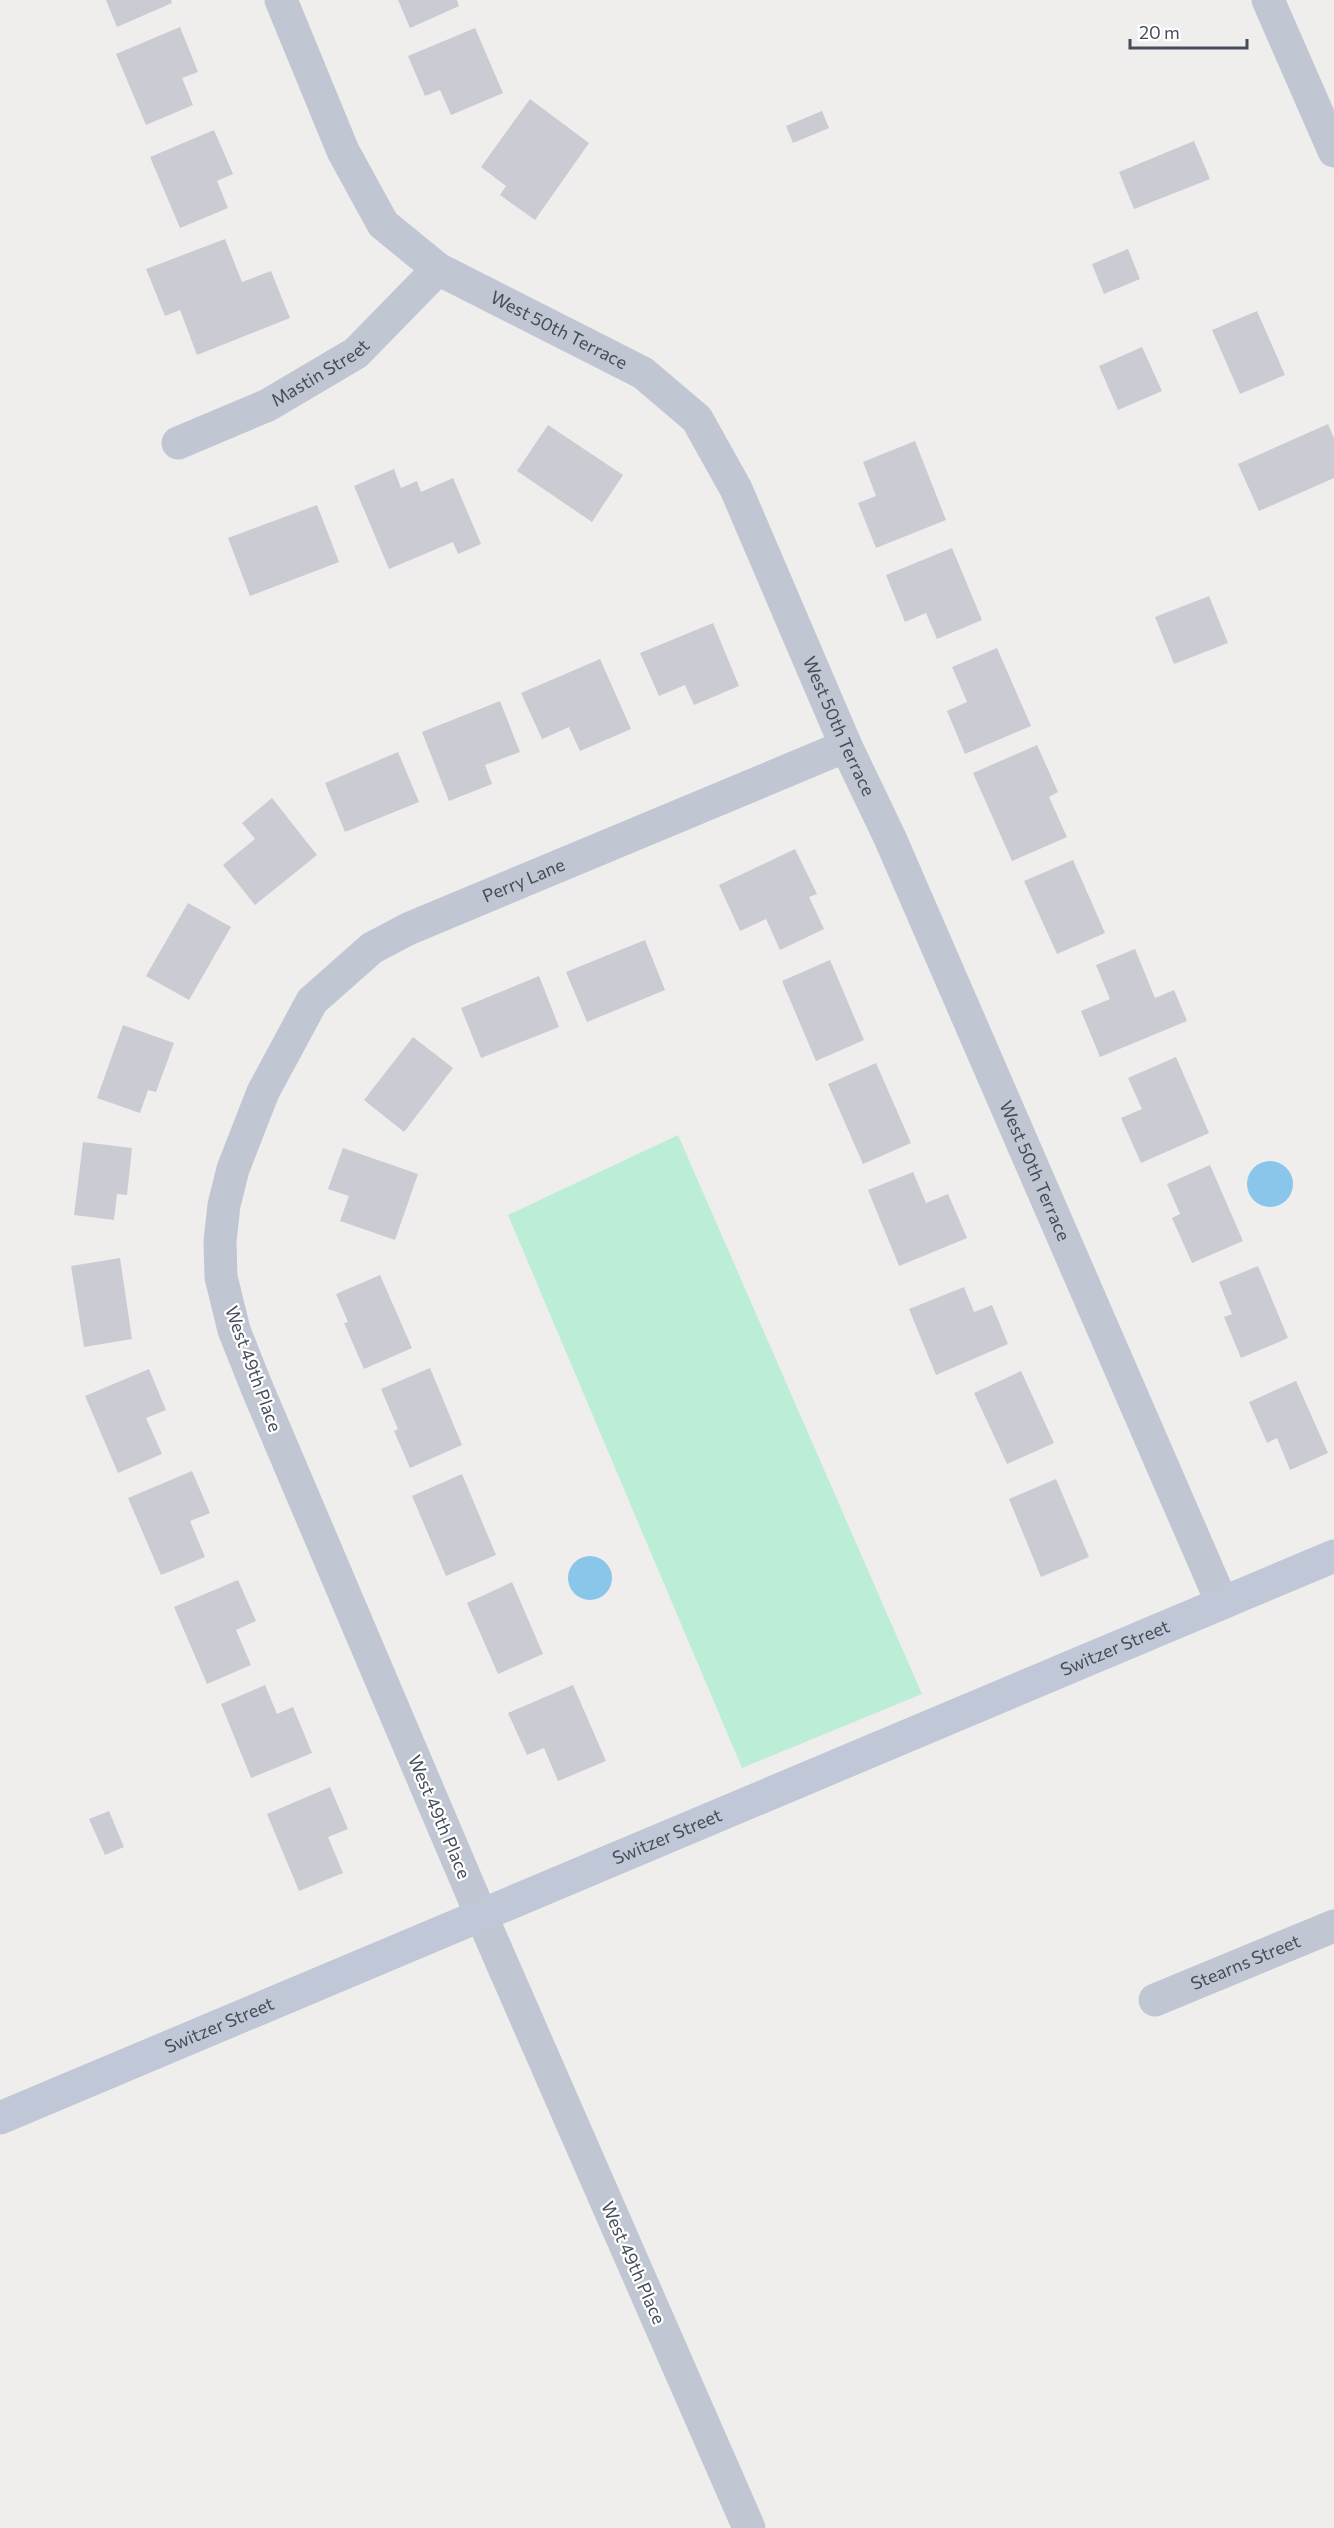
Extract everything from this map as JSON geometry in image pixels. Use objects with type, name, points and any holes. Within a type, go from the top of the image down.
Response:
[{"type":"street","name":"West 50th Terrace","points":[[281,0],[343,151],[383,224],[438,269],[643,373],[697,419],[736,489],[846,746],[890,838],[1222,1603]]},
{"type":"street","points":[[1268,0],[1334,151]]},
{"type":"street","name":"Mastin Street","points":[[178,443],[268,405],[356,353],[438,269]]},
{"type":"street","name":"Perry Lane","points":[[263,1092],[312,1001],[372,948],[430,920],[846,746]]},
{"type":"street","name":"West 49th Place","points":[[263,1092],[233,1169],[224,1205],[220,1241],[221,1277],[234,1330],[256,1388],[481,1915],[749,2528]]},
{"type":"street","name":"Switzer Street","points":[[0,2118],[1334,1556]]},
{"type":"street","name":"Stearns Street","points":[[1155,2000],[1334,1926]]},
{"type":"green space","points":[[678,1135],[922,1694],[742,1768],[508,1215]]},
{"type":"water","points":[[1270,1161],[1286,1168],[1293,1184],[1286,1200],[1270,1207],[1254,1200],[1247,1184],[1254,1168]]},
{"type":"water","points":[[590,1556],[605,1563],[612,1578],[605,1593],[590,1600],[575,1593],[568,1578],[575,1563]]},
{"type":"building","points":[[106,0],[171,0],[172,3],[117,27]]},
{"type":"building","points":[[398,0],[457,0],[459,6],[410,28]]},
{"type":"building","points":[[180,27],[198,72],[182,78],[193,105],[146,125],[116,54]]},
{"type":"building","points":[[475,28],[503,93],[451,115],[440,90],[425,96],[408,56]]},
{"type":"building","points":[[530,99],[589,143],[535,220],[500,195],[506,186],[481,167]]},
{"type":"building","points":[[822,111],[829,128],[793,143],[786,126]]},
{"type":"building","points":[[214,130],[233,174],[217,181],[228,208],[180,228],[150,157]]},
{"type":"building","points":[[1194,141],[1210,179],[1134,209],[1119,172]]},
{"type":"building","points":[[225,239],[242,282],[271,271],[290,318],[197,355],[180,310],[165,316],[146,269]]},
{"type":"building","points":[[1128,249],[1140,279],[1104,294],[1092,264]]},
{"type":"building","points":[[1257,311],[1285,375],[1240,394],[1212,330]]},
{"type":"building","points":[[1142,347],[1162,391],[1118,410],[1099,366]]},
{"type":"building","points":[[1328,424],[1334,438],[1334,478],[1259,511],[1238,464]]},
{"type":"building","points":[[548,425],[623,475],[592,522],[517,471]]},
{"type":"building","points":[[915,441],[946,520],[876,548],[858,503],[876,496],[863,462]]},
{"type":"building","points":[[394,469],[401,488],[417,481],[421,492],[453,478],[481,544],[458,554],[453,542],[389,569],[354,486]]},
{"type":"building","points":[[317,505],[339,562],[250,596],[228,538]]},
{"type":"building","points":[[952,548],[982,620],[937,639],[926,613],[905,622],[886,575]]},
{"type":"building","points":[[1209,596],[1228,643],[1174,664],[1155,617]]},
{"type":"building","points":[[713,623],[739,686],[694,705],[685,685],[659,696],[640,653]]},
{"type":"building","points":[[997,648],[1031,726],[965,754],[947,711],[967,702],[952,667]]},
{"type":"building","points":[[600,659],[631,729],[580,751],[569,727],[542,739],[521,693]]},
{"type":"building","points":[[500,701],[520,752],[485,765],[492,784],[449,801],[422,732]]},
{"type":"building","points":[[1037,745],[1058,792],[1049,797],[1067,837],[1012,861],[973,773]]},
{"type":"building","points":[[398,752],[419,802],[345,832],[325,783]]},
{"type":"building","points":[[272,798],[317,855],[255,905],[223,865],[255,839],[242,823]]},
{"type":"building","points":[[795,849],[817,894],[809,897],[824,929],[780,950],[766,919],[740,931],[719,885]]},
{"type":"building","points":[[1073,860],[1105,933],[1057,954],[1024,881]]},
{"type":"building","points":[[188,903],[231,927],[189,1000],[146,976]]},
{"type":"building","points":[[645,940],[665,990],[587,1022],[566,972]]},
{"type":"building","points":[[1135,949],[1155,998],[1174,990],[1187,1021],[1100,1057],[1081,1011],[1110,999],[1096,965]]},
{"type":"building","points":[[830,960],[864,1040],[816,1061],[782,981]]},
{"type":"building","points":[[539,976],[559,1027],[481,1058],[461,1008]]},
{"type":"building","points":[[123,1025],[174,1043],[156,1092],[148,1090],[140,1113],[97,1098]]},
{"type":"building","points":[[413,1037],[453,1068],[404,1132],[364,1100]]},
{"type":"building","points":[[1176,1057],[1209,1133],[1141,1163],[1121,1118],[1142,1109],[1128,1078]]},
{"type":"building","points":[[876,1063],[911,1143],[863,1164],[828,1084]]},
{"type":"building","points":[[83,1142],[132,1148],[127,1195],[117,1194],[114,1220],[74,1215]]},
{"type":"building","points":[[343,1148],[418,1174],[395,1240],[340,1221],[349,1196],[328,1189]]},
{"type":"building","points":[[1210,1165],[1243,1241],[1192,1263],[1172,1218],[1180,1214],[1167,1184]]},
{"type":"building","points":[[913,1172],[926,1203],[948,1194],[967,1238],[899,1266],[868,1190]]},
{"type":"building","points":[[120,1258],[132,1339],[84,1347],[71,1266]]},
{"type":"building","points":[[1258,1266],[1288,1338],[1241,1358],[1224,1317],[1232,1314],[1219,1282]]},
{"type":"building","points":[[380,1275],[412,1348],[364,1369],[344,1323],[348,1322],[336,1294]]},
{"type":"building","points":[[964,1287],[974,1312],[992,1305],[1008,1344],[936,1375],[909,1309]]},
{"type":"building","points":[[430,1368],[462,1445],[410,1468],[394,1431],[398,1429],[381,1389]]},
{"type":"building","points":[[149,1369],[166,1410],[146,1418],[162,1454],[118,1473],[85,1396]]},
{"type":"building","points":[[1021,1371],[1054,1443],[1007,1464],[974,1393]]},
{"type":"building","points":[[1296,1381],[1328,1453],[1290,1470],[1277,1438],[1267,1443],[1249,1402]]},
{"type":"building","points":[[192,1471],[210,1513],[190,1521],[205,1557],[161,1575],[128,1498]]},
{"type":"building","points":[[462,1474],[496,1555],[446,1576],[412,1496]]},
{"type":"building","points":[[1056,1479],[1089,1557],[1041,1577],[1009,1499]]},
{"type":"building","points":[[238,1580],[256,1621],[236,1630],[251,1665],[207,1684],[174,1607]]},
{"type":"building","points":[[512,1582],[543,1654],[498,1674],[467,1603]]},
{"type":"building","points":[[265,1685],[277,1714],[293,1707],[312,1753],[251,1778],[221,1704]]},
{"type":"building","points":[[573,1685],[606,1761],[558,1781],[544,1748],[527,1755],[508,1713]]},
{"type":"building","points":[[330,1787],[348,1829],[328,1837],[343,1873],[299,1891],[267,1814]]},
{"type":"building","points":[[109,1811],[124,1847],[105,1855],[89,1819]]}]
